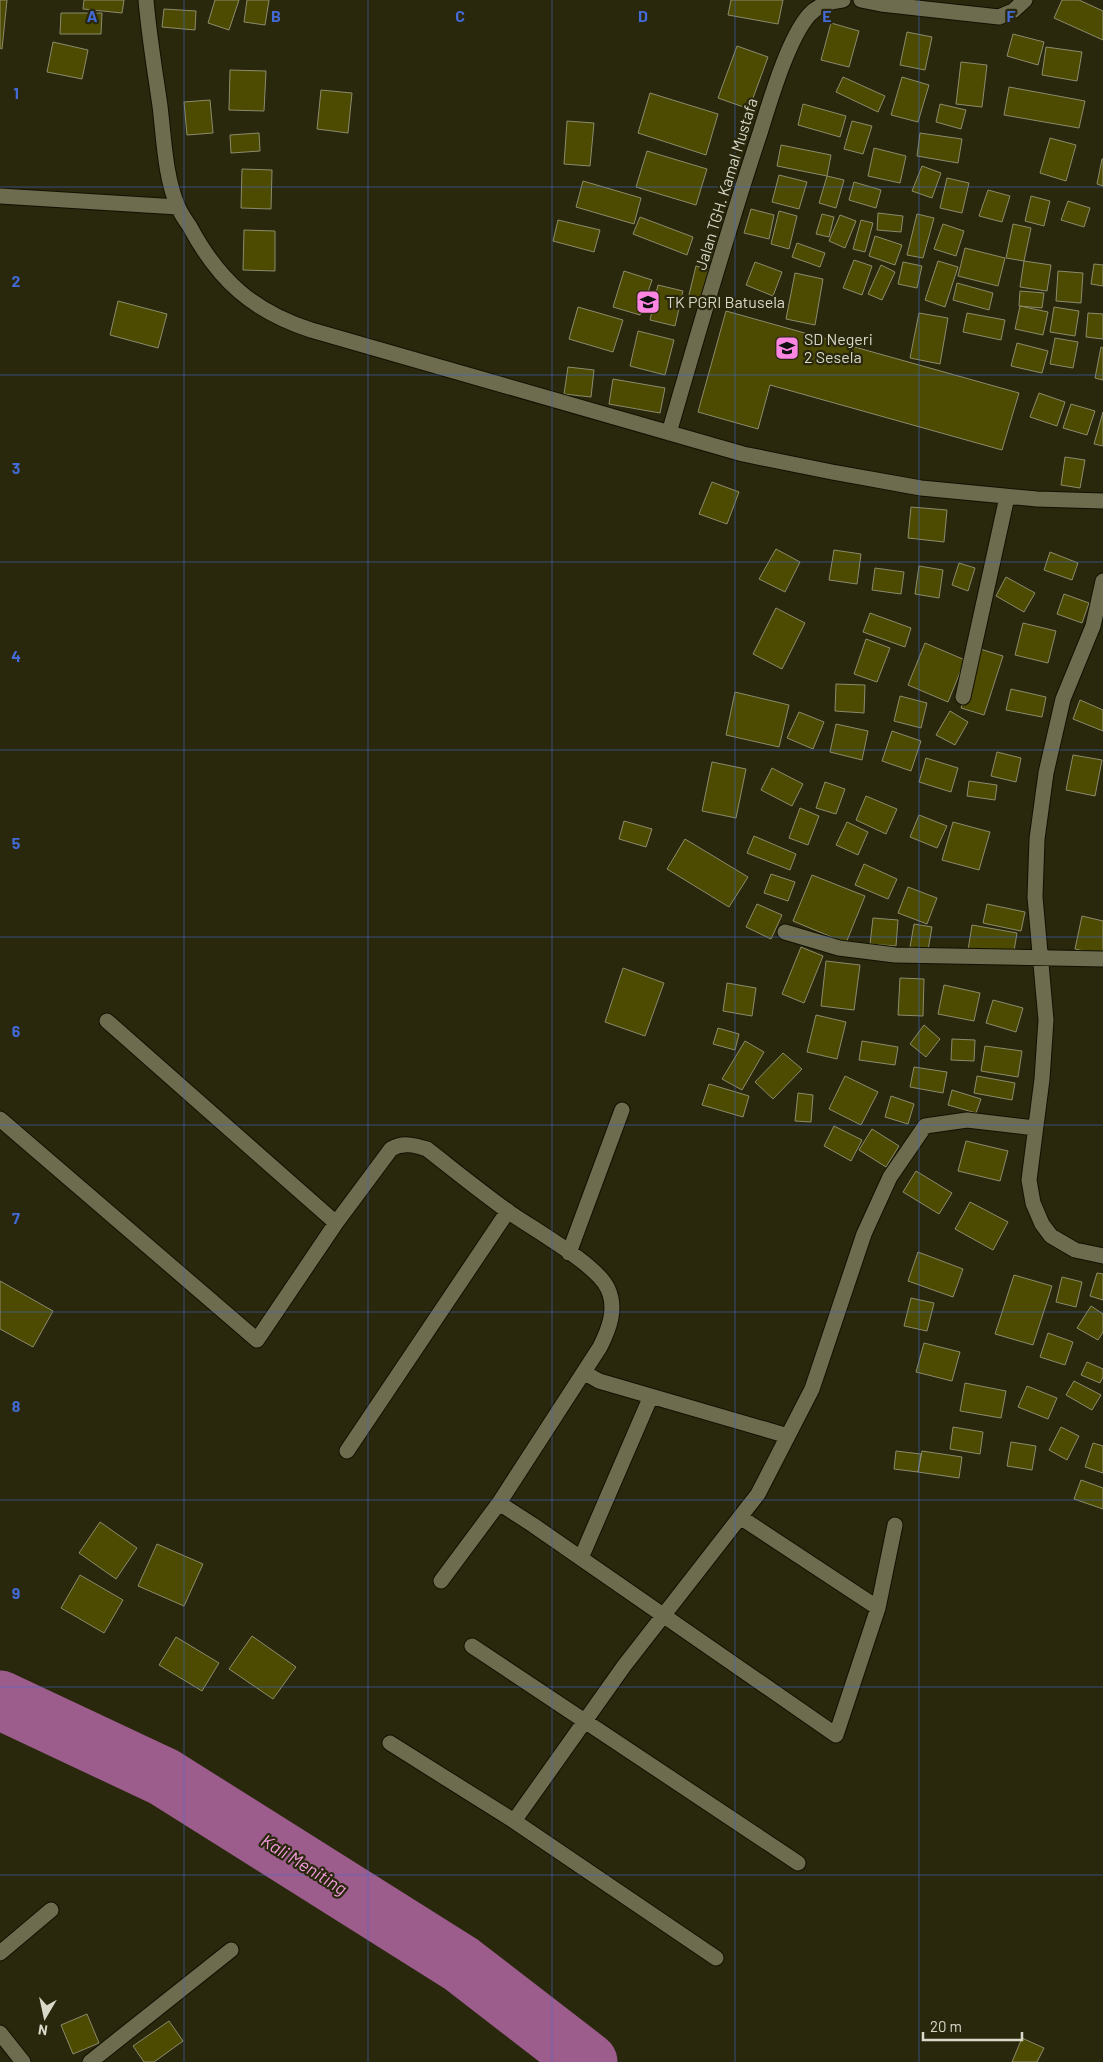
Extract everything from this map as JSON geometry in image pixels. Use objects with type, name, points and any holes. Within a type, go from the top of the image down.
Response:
[{"type":"street","points":[[146,0],[168,170],[178,207],[200,247],[229,284],[247,299],[288,323],[743,454],[920,488],[1007,497],[1103,501]]},
{"type":"street","name":"Jalan TGH. Kamal Mustafa","points":[[669,434],[741,190],[774,89],[792,46],[810,14],[822,5],[843,0]]},
{"type":"street","points":[[861,0],[881,4],[1000,17],[1014,11],[1024,0]]},
{"type":"street","points":[[0,196],[178,207]]},
{"type":"street","points":[[963,696],[1007,497]]},
{"type":"street","points":[[1103,581],[1093,626],[1063,699],[1046,773],[1037,839],[1035,897],[1046,1020],[1042,1079],[1029,1180],[1033,1203],[1042,1224],[1051,1236],[1075,1250],[1103,1256]]},
{"type":"street","points":[[785,932],[839,948],[895,955],[1103,959]]},
{"type":"street","points":[[108,1022],[336,1223]]},
{"type":"street","points":[[569,1253],[622,1110]]},
{"type":"street","points":[[0,1119],[257,1340],[336,1223],[391,1149],[397,1145],[405,1144],[427,1149],[508,1211],[591,1267],[607,1287],[612,1301],[612,1316],[608,1331],[584,1373],[499,1503],[441,1581]]},
{"type":"street","points":[[514,1821],[586,1720],[758,1494],[812,1389],[864,1234],[890,1177],[925,1126],[967,1120],[1035,1128]]},
{"type":"street","points":[[347,1451],[508,1211]]},
{"type":"street","points":[[584,1373],[599,1380],[788,1436]]},
{"type":"street","points":[[581,1558],[651,1396]]},
{"type":"street","points":[[499,1503],[836,1734],[878,1608],[895,1525]]},
{"type":"street","points":[[740,1517],[878,1608]]},
{"type":"street","points":[[472,1646],[586,1720],[798,1863]]},
{"type":"street","points":[[390,1743],[514,1821],[716,1958]]},
{"type":"street","points":[[0,1953],[51,1910]]},
{"type":"street","points":[[90,2062],[231,1950]]},
{"type":"street","points":[[0,2034],[23,2062]]},
{"type":"building","points":[[0,0],[7,0],[2,49],[0,48]]},
{"type":"building","points":[[84,0],[124,0],[122,13],[83,9]]},
{"type":"building","points":[[215,0],[239,0],[229,30],[208,23]]},
{"type":"building","points":[[247,0],[269,0],[265,25],[244,22]]},
{"type":"building","points":[[731,0],[783,0],[778,24],[728,15]]},
{"type":"building","points":[[1062,0],[1079,0],[1103,11],[1103,40],[1054,18]]},
{"type":"building","points":[[164,9],[196,11],[195,30],[162,27]]},
{"type":"building","points":[[61,13],[102,13],[101,34],[60,34]]},
{"type":"building","points":[[831,23],[859,31],[849,67],[821,60]]},
{"type":"building","points":[[907,32],[932,37],[925,70],[900,65]]},
{"type":"building","points":[[1013,34],[1044,42],[1038,65],[1007,56]]},
{"type":"building","points":[[53,42],[88,50],[82,79],[47,72]]},
{"type":"building","points":[[737,46],[768,57],[749,109],[718,98]]},
{"type":"building","points":[[1046,47],[1082,52],[1077,81],[1042,75]]},
{"type":"building","points":[[961,62],[987,65],[982,107],[956,104]]},
{"type":"building","points":[[230,70],[266,71],[264,111],[229,110]]},
{"type":"building","points":[[843,77],[885,96],[878,112],[836,92]]},
{"type":"building","points":[[902,77],[929,85],[918,122],[891,115]]},
{"type":"building","points":[[1009,87],[1085,101],[1079,128],[1004,115]]},
{"type":"building","points":[[321,90],[352,93],[348,133],[317,129]]},
{"type":"building","points":[[650,93],[718,114],[706,155],[638,133]]},
{"type":"building","points":[[210,100],[213,133],[187,135],[184,102]]},
{"type":"building","points":[[803,104],[846,116],[840,137],[798,125]]},
{"type":"building","points":[[940,104],[966,110],[961,129],[936,122]]},
{"type":"building","points":[[567,121],[594,123],[590,166],[564,164]]},
{"type":"building","points":[[852,121],[872,126],[863,154],[844,149]]},
{"type":"building","points":[[259,133],[260,151],[231,153],[230,135]]},
{"type":"building","points":[[920,133],[962,139],[958,163],[917,156]]},
{"type":"building","points":[[1050,138],[1076,145],[1066,181],[1040,173]]},
{"type":"building","points":[[781,145],[831,155],[827,176],[777,166]]},
{"type":"building","points":[[874,148],[906,156],[900,183],[868,176]]},
{"type":"building","points":[[647,151],[707,169],[696,205],[636,187]]},
{"type":"building","points":[[1103,159],[1103,186],[1097,184]]},
{"type":"building","points":[[922,166],[941,173],[932,198],[912,191]]},
{"type":"building","points":[[242,169],[272,170],[271,209],[241,208]]},
{"type":"building","points":[[779,175],[807,182],[799,209],[772,202]]},
{"type":"building","points":[[827,176],[844,180],[836,208],[819,203]]},
{"type":"building","points":[[947,178],[969,183],[962,213],[940,208]]},
{"type":"building","points":[[583,181],[641,198],[634,224],[576,207]]},
{"type":"building","points":[[854,182],[881,190],[876,208],[849,200]]},
{"type":"building","points":[[988,190],[1010,196],[1002,222],[979,216]]},
{"type":"building","points":[[1031,196],[1050,201],[1044,226],[1025,221]]},
{"type":"building","points":[[1068,201],[1090,208],[1084,227],[1061,220]]},
{"type":"building","points":[[751,209],[774,215],[769,239],[744,233]]},
{"type":"building","points":[[779,211],[797,216],[789,249],[771,244]]},
{"type":"building","points":[[878,213],[903,216],[901,232],[877,230]]},
{"type":"building","points":[[822,214],[834,217],[829,237],[816,234]]},
{"type":"building","points":[[917,214],[934,218],[923,258],[907,255]]},
{"type":"building","points":[[840,215],[856,221],[845,248],[829,241]]},
{"type":"building","points":[[640,217],[693,237],[687,255],[633,234]]},
{"type":"building","points":[[558,220],[600,230],[594,252],[553,241]]},
{"type":"building","points":[[861,220],[873,223],[865,252],[853,249]]},
{"type":"building","points":[[943,224],[964,231],[956,256],[934,249]]},
{"type":"building","points":[[1013,224],[1031,228],[1024,261],[1006,258]]},
{"type":"building","points":[[244,230],[275,231],[275,271],[243,270]]},
{"type":"building","points":[[875,236],[902,245],[895,265],[869,256]]},
{"type":"building","points":[[797,243],[825,253],[820,267],[792,257]]},
{"type":"building","points":[[965,248],[1005,258],[998,286],[958,276]]},
{"type":"building","points":[[854,260],[872,266],[862,295],[843,288]]},
{"type":"building","points":[[938,261],[958,267],[945,307],[925,300]]},
{"type":"building","points":[[1024,261],[1051,265],[1047,291],[1020,287]]},
{"type":"building","points":[[755,262],[782,272],[773,296],[746,285]]},
{"type":"building","points":[[903,262],[922,266],[917,288],[898,284]]},
{"type":"building","points":[[1094,264],[1103,265],[1103,286],[1091,284]]},
{"type":"building","points":[[881,265],[895,272],[882,300],[868,294]]},
{"type":"building","points":[[696,266],[709,270],[700,302],[688,299]]},
{"type":"building","points":[[624,271],[652,280],[640,315],[613,307]]},
{"type":"building","points":[[1058,271],[1083,273],[1081,303],[1056,301]]},
{"type":"building","points":[[795,273],[823,279],[815,325],[786,319]]},
{"type":"building","points":[[957,283],[993,293],[989,310],[953,300]]},
{"type":"building","points":[[658,285],[683,291],[675,326],[650,320]]},
{"type":"building","points":[[1020,291],[1044,293],[1042,308],[1019,306]]},
{"type":"building","points":[[118,301],[167,314],[158,348],[110,335]]},
{"type":"building","points":[[1020,306],[1048,312],[1043,335],[1015,329]]},
{"type":"building","points":[[578,307],[623,320],[613,352],[569,339]]},
{"type":"building","points":[[1054,307],[1079,311],[1075,336],[1050,332]]},
{"type":"building","name":"SD Negeri 2 Sesela","points":[[726,311],[1019,393],[1002,450],[770,385],[758,429],[698,412]]},
{"type":"building","points":[[919,313],[948,318],[940,364],[910,358]]},
{"type":"building","points":[[967,313],[1005,320],[1001,340],[963,332]]},
{"type":"building","points":[[1088,313],[1103,314],[1103,339],[1086,337]]},
{"type":"building","points":[[638,331],[674,340],[665,375],[630,366]]},
{"type":"building","points":[[1055,338],[1078,342],[1073,368],[1050,364]]},
{"type":"building","points":[[1017,343],[1048,351],[1042,373],[1011,366]]},
{"type":"building","points":[[1101,347],[1103,348],[1103,380],[1095,378]]},
{"type":"building","points":[[568,367],[594,370],[591,397],[564,394]]},
{"type":"building","points":[[613,379],[665,388],[660,413],[609,404]]},
{"type":"building","points":[[1039,393],[1065,402],[1057,426],[1030,417]]},
{"type":"building","points":[[1071,404],[1095,411],[1087,435],[1063,428]]},
{"type":"building","points":[[1103,412],[1103,446],[1094,444]]},
{"type":"building","points":[[1065,457],[1085,460],[1080,488],[1061,485]]},
{"type":"building","points":[[712,482],[739,492],[727,524],[699,514]]},
{"type":"building","points":[[911,507],[947,510],[944,542],[908,538]]},
{"type":"building","points":[[776,549],[800,562],[785,592],[759,579]]},
{"type":"building","points":[[834,550],[861,554],[857,584],[829,580]]},
{"type":"building","points":[[1050,552],[1078,563],[1072,580],[1044,570]]},
{"type":"building","points":[[959,563],[975,568],[968,591],[952,585]]},
{"type":"building","points":[[919,566],[943,570],[939,598],[915,594]]},
{"type":"building","points":[[875,568],[904,572],[901,594],[872,590]]},
{"type":"building","points":[[1006,577],[1035,593],[1024,612],[996,596]]},
{"type":"building","points":[[1064,594],[1089,603],[1082,623],[1057,614]]},
{"type":"building","points":[[776,608],[805,623],[782,669],[753,654]]},
{"type":"building","points":[[870,613],[911,628],[905,647],[863,632]]},
{"type":"building","points":[[1023,623],[1056,631],[1048,663],[1015,655]]},
{"type":"building","points":[[866,639],[890,648],[877,682],[854,674]]},
{"type":"building","points":[[925,643],[965,660],[948,702],[908,685]]},
{"type":"building","points":[[980,649],[1003,656],[984,715],[961,708]]},
{"type":"building","points":[[836,684],[865,685],[864,713],[835,711]]},
{"type":"building","points":[[1011,689],[1046,697],[1042,717],[1006,710]]},
{"type":"building","points":[[735,692],[789,705],[779,747],[726,735]]},
{"type":"building","points":[[900,696],[927,703],[921,728],[894,721]]},
{"type":"building","points":[[1080,700],[1103,710],[1103,731],[1073,719]]},
{"type":"building","points":[[950,711],[968,722],[955,745],[936,735]]},
{"type":"building","points":[[799,712],[824,722],[813,749],[787,738]]},
{"type":"building","points":[[836,724],[868,731],[862,760],[830,752]]},
{"type":"building","points":[[892,731],[921,741],[911,771],[882,761]]},
{"type":"building","points":[[997,752],[1021,758],[1016,782],[991,776]]},
{"type":"building","points":[[1073,755],[1102,760],[1095,796],[1066,790]]},
{"type":"building","points":[[926,758],[958,768],[951,792],[919,782]]},
{"type":"building","points":[[712,762],[746,769],[736,818],[702,811]]},
{"type":"building","points":[[772,768],[803,784],[792,806],[761,790]]},
{"type":"building","points":[[969,781],[997,785],[995,800],[967,796]]},
{"type":"building","points":[[825,782],[845,789],[836,814],[816,808]]},
{"type":"building","points":[[866,796],[897,809],[886,834],[856,820]]},
{"type":"building","points":[[800,808],[819,816],[808,845],[789,838]]},
{"type":"building","points":[[919,815],[947,826],[937,848],[910,837]]},
{"type":"building","points":[[624,821],[652,829],[646,847],[619,839]]},
{"type":"building","points":[[847,822],[868,832],[858,855],[836,845]]},
{"type":"building","points":[[953,822],[990,832],[979,870],[942,860]]},
{"type":"building","points":[[754,836],[796,854],[790,870],[747,853]]},
{"type":"building","points":[[685,839],[748,877],[729,907],[667,869]]},
{"type":"building","points":[[864,864],[897,879],[888,899],[855,885]]},
{"type":"building","points":[[771,874],[795,882],[788,901],[764,893]]},
{"type":"building","points":[[812,875],[865,896],[846,943],[793,921]]},
{"type":"building","points":[[908,887],[937,898],[927,924],[898,913]]},
{"type":"building","points":[[757,904],[782,915],[771,939],[746,927]]},
{"type":"building","points":[[987,904],[1025,912],[1021,931],[983,923]]},
{"type":"building","points":[[1082,916],[1103,921],[1103,955],[1075,949]]},
{"type":"building","points":[[873,918],[898,920],[896,946],[870,944]]},
{"type":"building","points":[[914,924],[932,927],[927,956],[909,953]]},
{"type":"building","points":[[972,925],[1017,933],[1013,957],[968,950]]},
{"type":"building","points":[[801,947],[823,956],[804,1003],[782,994]]},
{"type":"building","points":[[826,961],[860,965],[854,1010],[821,1006]]},
{"type":"building","points":[[623,968],[664,983],[645,1036],[605,1022]]},
{"type":"building","points":[[900,978],[924,979],[923,1016],[898,1015]]},
{"type":"building","points":[[727,983],[756,988],[752,1016],[723,1011]]},
{"type":"building","points":[[944,985],[980,993],[974,1021],[938,1014]]},
{"type":"building","points":[[993,1000],[1023,1008],[1016,1032],[986,1023]]},
{"type":"building","points":[[816,1015],[846,1022],[837,1059],[807,1052]]},
{"type":"building","points":[[924,1025],[940,1039],[926,1057],[910,1044]]},
{"type":"building","points":[[718,1028],[739,1034],[735,1050],[713,1044]]},
{"type":"building","points":[[952,1039],[975,1040],[974,1061],[951,1060]]},
{"type":"building","points":[[745,1041],[764,1052],[742,1090],[722,1079]]},
{"type":"building","points":[[862,1041],[898,1047],[895,1065],[859,1060]]},
{"type":"building","points":[[985,1046],[1022,1051],[1018,1077],[981,1071]]},
{"type":"building","points":[[783,1053],[802,1069],[773,1099],[755,1082]]},
{"type":"building","points":[[914,1067],[947,1072],[943,1093],[910,1087]]},
{"type":"building","points":[[845,1076],[878,1092],[861,1125],[829,1109]]},
{"type":"building","points":[[977,1076],[1015,1083],[1012,1100],[974,1093]]},
{"type":"building","points":[[709,1084],[749,1096],[743,1117],[702,1105]]},
{"type":"building","points":[[952,1090],[981,1099],[976,1113],[948,1105]]},
{"type":"building","points":[[798,1093],[813,1095],[811,1122],[795,1121]]},
{"type":"building","points":[[891,1096],[914,1104],[908,1124],[885,1117]]},
{"type":"building","points":[[834,1126],[862,1140],[851,1161],[824,1146]]},
{"type":"building","points":[[872,1129],[899,1146],[886,1167],[859,1150]]},
{"type":"building","points":[[966,1141],[1008,1151],[1000,1181],[958,1171]]},
{"type":"building","points":[[916,1171],[952,1193],[939,1214],[903,1192]]},
{"type":"building","points":[[970,1202],[1008,1222],[993,1250],[955,1229]]},
{"type":"building","points":[[918,1252],[963,1269],[953,1297],[908,1281]]},
{"type":"building","points":[[1097,1273],[1103,1274],[1103,1300],[1090,1296]]},
{"type":"building","points":[[1014,1275],[1052,1286],[1033,1345],[995,1334]]},
{"type":"building","points":[[1062,1277],[1082,1282],[1076,1307],[1056,1302]]},
{"type":"building","points":[[0,1281],[53,1311],[33,1347],[0,1329]]},
{"type":"building","points":[[911,1298],[934,1303],[927,1331],[904,1326]]},
{"type":"building","points":[[1091,1306],[1103,1314],[1103,1332],[1098,1340],[1077,1328]]},
{"type":"building","points":[[1048,1333],[1073,1342],[1065,1365],[1040,1357]]},
{"type":"building","points":[[924,1343],[960,1352],[952,1381],[916,1372]]},
{"type":"building","points":[[1087,1362],[1103,1369],[1103,1377],[1100,1383],[1081,1375]]},
{"type":"building","points":[[1074,1381],[1101,1395],[1092,1410],[1066,1395]]},
{"type":"building","points":[[965,1383],[1006,1391],[1001,1418],[960,1411]]},
{"type":"building","points":[[1027,1386],[1057,1398],[1048,1419],[1018,1407]]},
{"type":"building","points":[[953,1427],[983,1432],[980,1454],[950,1449]]},
{"type":"building","points":[[1061,1427],[1079,1436],[1067,1460],[1049,1450]]},
{"type":"building","points":[[1011,1442],[1036,1446],[1032,1470],[1007,1466]]},
{"type":"building","points":[[1093,1443],[1103,1446],[1103,1473],[1085,1467]]},
{"type":"building","points":[[896,1451],[921,1454],[918,1472],[894,1469]]},
{"type":"building","points":[[922,1451],[962,1457],[959,1478],[918,1472]]},
{"type":"building","points":[[1081,1480],[1103,1488],[1103,1509],[1074,1499]]},
{"type":"building","points":[[100,1522],[137,1548],[116,1579],[79,1553]]},
{"type":"building","points":[[157,1544],[203,1564],[184,1606],[138,1586]]},
{"type":"building","points":[[80,1575],[123,1600],[104,1633],[61,1608]]},
{"type":"building","points":[[252,1636],[296,1667],[273,1699],[229,1669]]},
{"type":"building","points":[[176,1637],[219,1663],[202,1691],[159,1665]]},
{"type":"building","points":[[87,2014],[99,2043],[73,2054],[61,2025]]},
{"type":"building","points":[[169,2021],[183,2041],[154,2062],[144,2062],[133,2046]]},
{"type":"building","points":[[1022,2038],[1044,2048],[1037,2062],[1012,2062]]},
{"type":"waterway","name":"Kali Meniting","points":[[0,1700],[164,1777],[461,1964],[588,2062]]},
{"type":"place","name":"TK PGRI Batusela","points":[[648,302]]},
{"type":"place","name":"SD Negeri 2 Sesela","points":[[787,348]]}]
